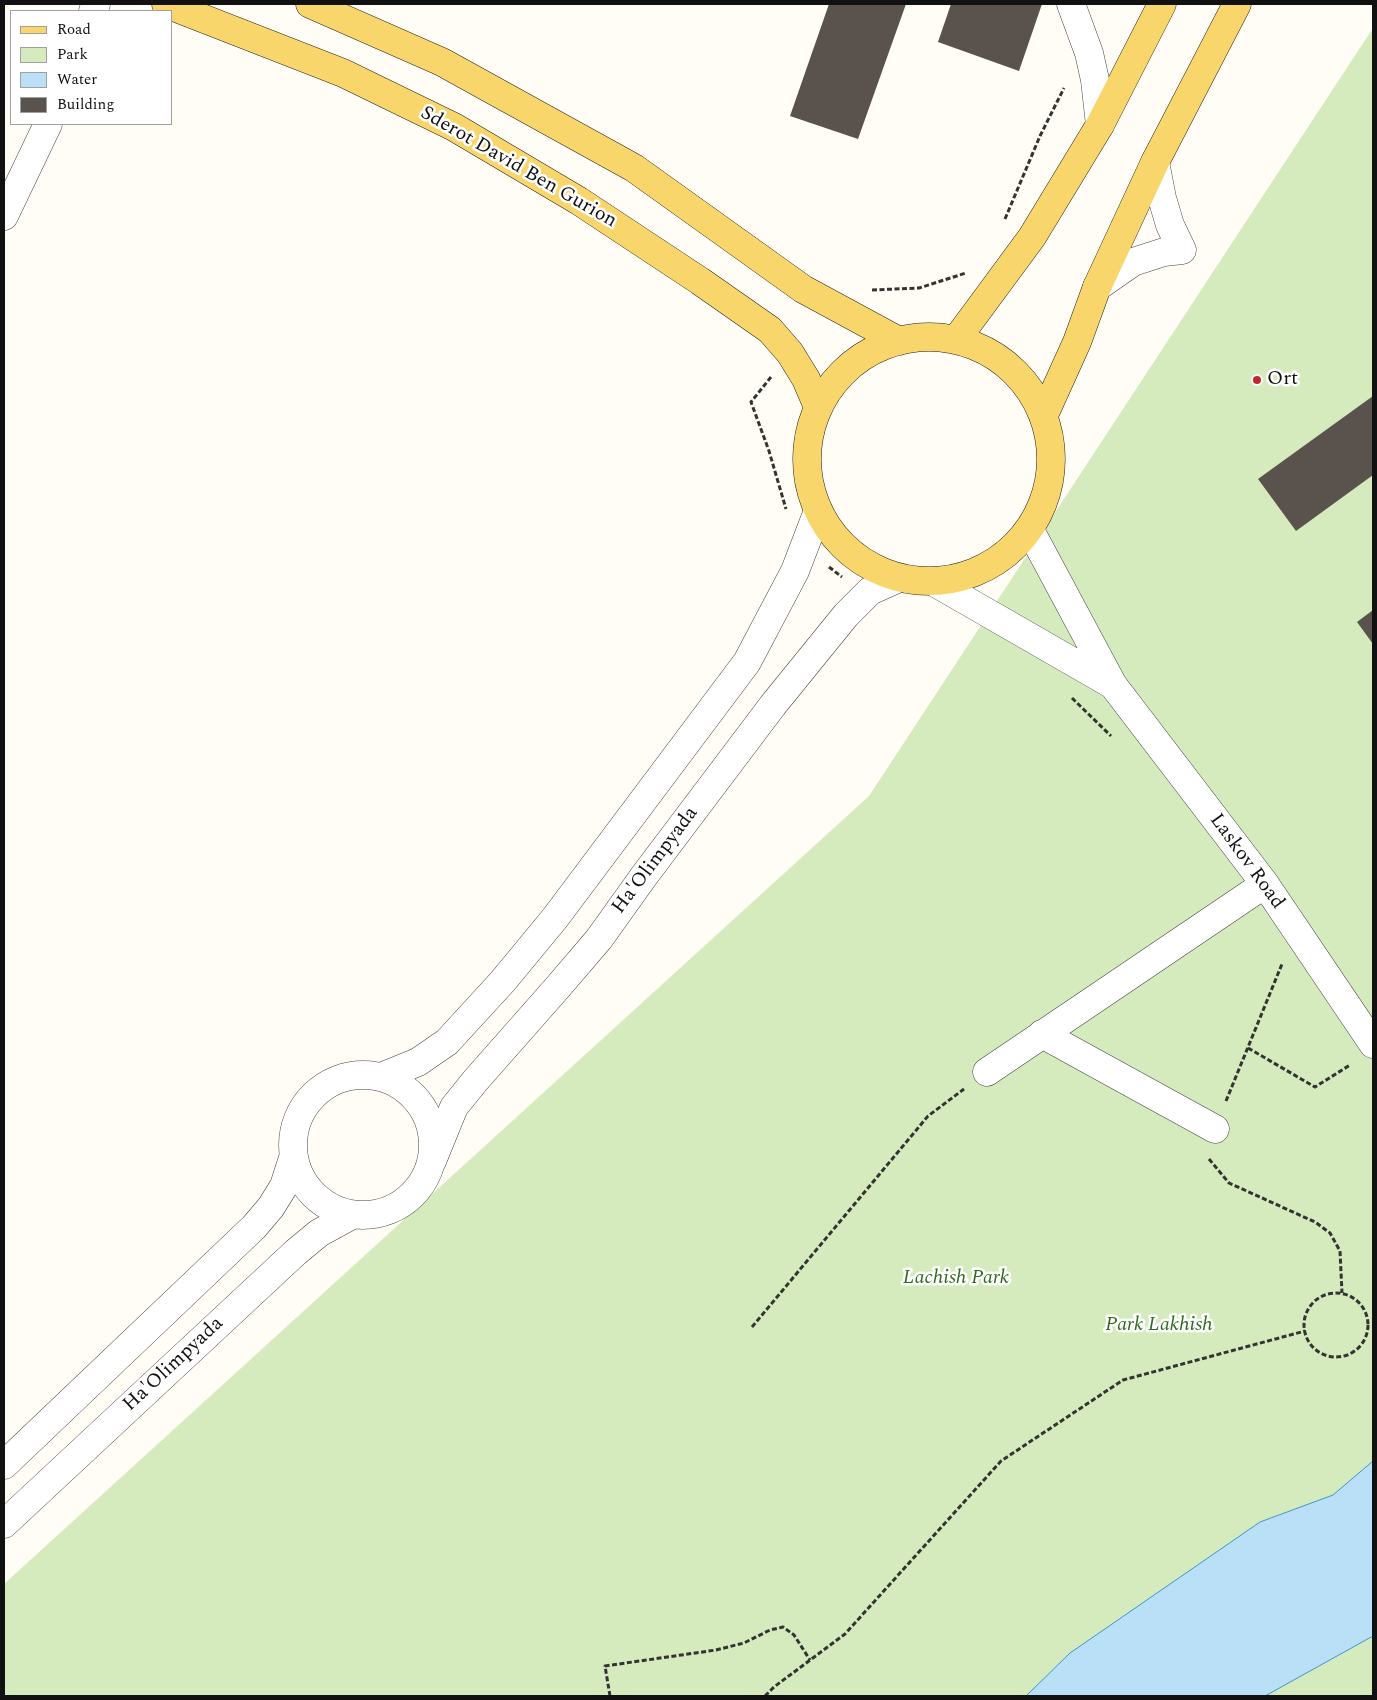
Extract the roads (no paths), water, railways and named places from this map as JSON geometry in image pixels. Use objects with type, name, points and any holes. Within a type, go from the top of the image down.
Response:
[{"type":"main road","name":"Sderot David Ben Gurion","points":[[166,4],[343,73],[454,127],[579,200],[700,280],[770,330],[790,353],[806,379],[818,406]]},
{"type":"main road","points":[[310,4],[442,62],[634,168],[803,289],[900,341]]},
{"type":"main road","points":[[956,340],[1032,237],[1100,125],[1162,4]]},
{"type":"main road","points":[[1044,415],[1077,342],[1097,287],[1155,162],[1237,4]]},
{"type":"main road","points":[[1217,43],[1258,4]]},
{"type":"main road","points":[[928,337],[956,340],[993,355],[1024,381],[1044,415],[1052,454],[1047,494],[1030,530],[1004,556],[971,574],[934,582],[899,578],[865,564],[838,541],[818,511],[808,476],[808,441],[818,406],[839,377],[866,354],[900,341],[928,337]]},
{"type":"street","points":[[1071,4],[1089,53],[1100,125]]},
{"type":"street","points":[[4,216],[48,125]]},
{"type":"street","points":[[1097,287],[1133,262],[1164,252],[1182,250],[1170,225],[1162,198],[1155,162]]},
{"type":"street","points":[[381,1077],[418,1062],[447,1042],[503,981],[556,918],[747,662],[795,571],[818,511]]},
{"type":"street","name":"Laskov Road","points":[[1030,530],[1113,685],[1264,884],[1296,931],[1365,1052]]},
{"type":"street","name":"Ha'Olimpyada","points":[[432,1161],[454,1107],[599,939],[773,705],[846,615],[870,591],[899,578]]},
{"type":"street","name":"Laskov Road","points":[[934,582],[1113,685]]},
{"type":"street","points":[[987,1072],[1264,884]]},
{"type":"street","points":[[1042,1034],[1215,1129]]},
{"type":"street","points":[[362,1075],[381,1077],[403,1087],[417,1100],[429,1119],[434,1140],[432,1161],[424,1181],[411,1197],[393,1209],[370,1215],[352,1215],[335,1210],[320,1202],[307,1189],[298,1174],[293,1158],[292,1137],[304,1104],[324,1085],[342,1078],[362,1075]]},
{"type":"street","points":[[4,1465],[254,1227],[271,1207],[284,1186],[293,1158]]},
{"type":"street","name":"Ha'Olimpyada","points":[[4,1524],[296,1252],[319,1233],[352,1215]]},
{"type":"water","points":[[1373,1461],[1373,1636],[1265,1696],[1026,1696],[1070,1653],[1260,1522],[1333,1495]]},
{"type":"place","name":"Ort","points":[[1257,380]]},
{"type":"park label","name":"Lachish Park","points":[[956,1279]]},
{"type":"park label","name":"Park Lakhish","points":[[1159,1326]]}]
